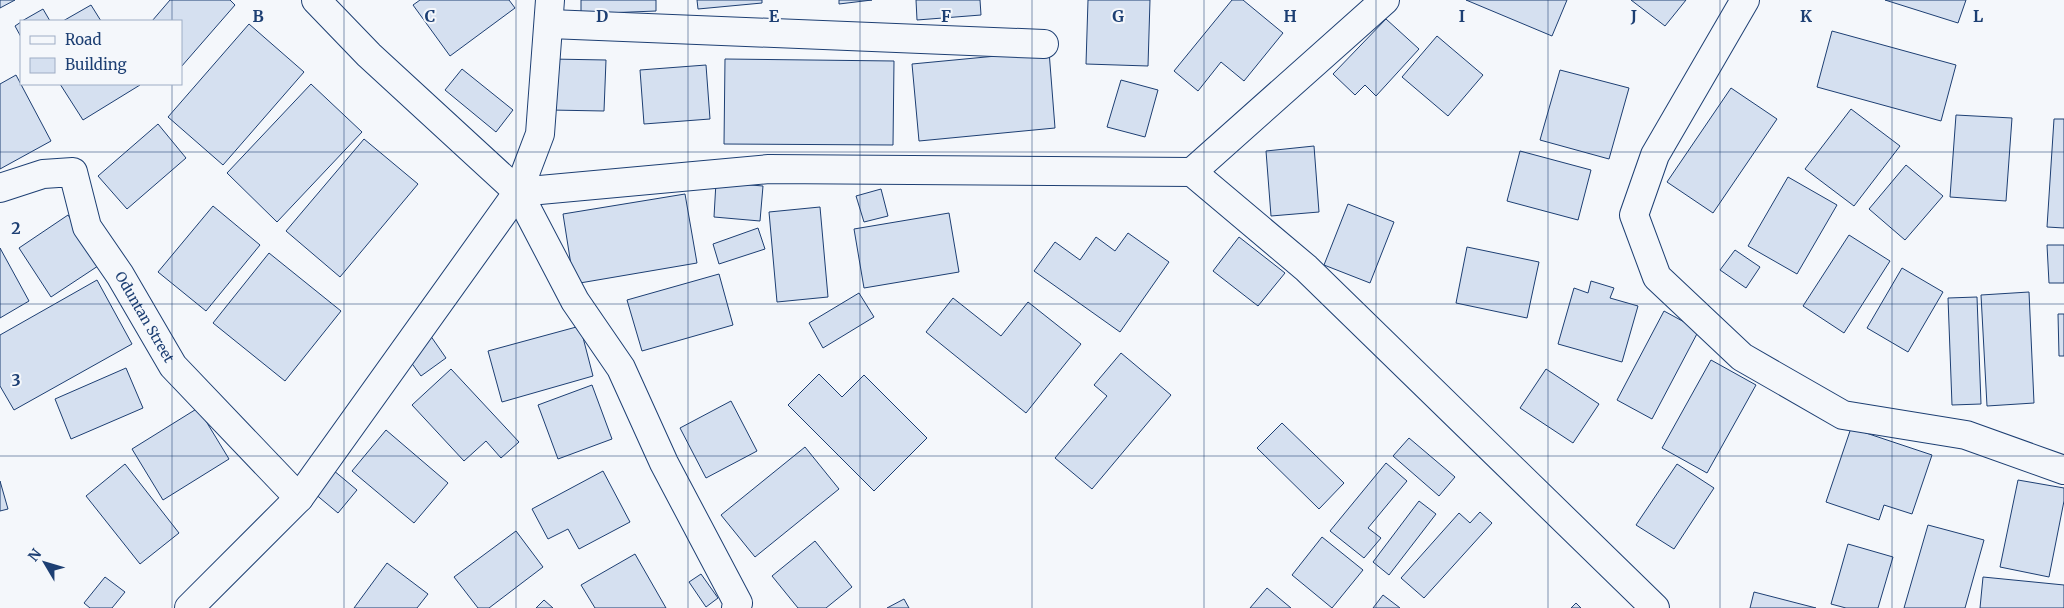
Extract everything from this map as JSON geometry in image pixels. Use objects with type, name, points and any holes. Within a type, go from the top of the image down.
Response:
[{"type":"street","points":[[316,0],[369,55],[518,192],[575,301],[621,368],[664,463],[738,603],[736,608]]},
{"type":"street","points":[[1192,172],[1385,0]]},
{"type":"street","points":[[1745,0],[1655,155],[1634,215],[1656,277],[1742,357],[1843,415],[1966,435],[2064,470]]},
{"type":"street","points":[[189,608],[299,498],[518,192],[540,134],[550,12],[1044,44]]},
{"type":"street","points":[[518,192],[769,169],[1192,172],[1306,268],[1655,608]]},
{"type":"street","name":"Oduntan Street","points":[[0,188],[43,174],[72,172],[87,227],[120,275],[173,366],[299,498]]},
{"type":"building","points":[[0,0],[15,0],[0,8]]},
{"type":"building","points":[[170,0],[230,0],[235,5],[182,66],[182,20],[153,20]]},
{"type":"building","points":[[420,0],[509,0],[515,8],[450,56],[413,5]]},
{"type":"building","points":[[581,0],[656,0],[656,11],[581,14]]},
{"type":"building","points":[[697,0],[762,0],[762,3],[698,9]]},
{"type":"building","points":[[839,0],[872,0],[839,4]]},
{"type":"building","points":[[916,0],[980,0],[981,15],[917,20]]},
{"type":"building","points":[[1088,0],[1150,0],[1148,66],[1086,64]]},
{"type":"building","points":[[1232,0],[1243,0],[1283,33],[1244,81],[1221,62],[1198,91],[1174,71]]},
{"type":"building","points":[[1466,0],[1567,0],[1552,36]]},
{"type":"building","points":[[1631,0],[1686,0],[1665,26]]},
{"type":"building","points":[[1885,0],[1966,0],[1958,23]]},
{"type":"building","points":[[91,5],[100,20],[65,20]]},
{"type":"building","points":[[43,9],[49,20],[24,20]]},
{"type":"building","points":[[1386,19],[1419,49],[1376,96],[1365,85],[1355,95],[1333,74]]},
{"type":"building","points":[[20,23],[20,35],[15,26]]},
{"type":"building","points":[[249,24],[304,72],[223,165],[168,117]]},
{"type":"building","points":[[1832,31],[1956,65],[1941,121],[1817,87]]},
{"type":"building","points":[[1437,36],[1483,75],[1448,116],[1402,77]]},
{"type":"building","points":[[1049,51],[1055,128],[919,141],[912,64]]},
{"type":"building","points":[[551,59],[606,60],[604,111],[550,110]]},
{"type":"building","points":[[725,59],[894,61],[893,145],[724,144]]},
{"type":"building","points":[[706,65],[710,119],[644,124],[640,70]]},
{"type":"building","points":[[462,69],[513,110],[496,132],[445,90]]},
{"type":"building","points":[[1560,70],[1629,88],[1609,159],[1540,140]]},
{"type":"building","points":[[16,75],[51,141],[0,169],[0,84]]},
{"type":"building","points":[[1121,80],[1158,90],[1145,137],[1107,127]]},
{"type":"building","points":[[311,84],[362,132],[277,222],[227,173]]},
{"type":"building","points":[[61,85],[140,85],[83,120]]},
{"type":"building","points":[[1731,88],[1777,119],[1713,213],[1667,182]]},
{"type":"building","points":[[1851,109],[1900,146],[1854,206],[1805,169]]},
{"type":"building","points":[[1956,115],[2012,118],[2006,201],[1950,197]]},
{"type":"building","points":[[2054,119],[2064,119],[2064,228],[2047,227]]},
{"type":"building","points":[[158,124],[186,158],[127,209],[98,176]]},
{"type":"building","points":[[364,139],[418,184],[340,277],[286,231]]},
{"type":"building","points":[[1314,146],[1319,212],[1271,216],[1266,151]]},
{"type":"building","points":[[1520,151],[1591,170],[1578,220],[1507,201]]},
{"type":"building","points":[[1906,165],[1943,196],[1905,240],[1869,209]]},
{"type":"building","points":[[1788,177],[1837,205],[1797,274],[1748,246]]},
{"type":"building","points":[[716,182],[763,186],[760,221],[714,217]]},
{"type":"building","points":[[881,189],[888,216],[864,222],[856,196]]},
{"type":"building","points":[[685,194],[697,263],[574,284],[563,214]]},
{"type":"building","points":[[1348,204],[1394,222],[1370,283],[1324,265]]},
{"type":"building","points":[[213,206],[260,245],[206,311],[158,272]]},
{"type":"building","points":[[820,207],[828,297],[777,302],[769,212]]},
{"type":"building","points":[[949,213],[959,272],[864,288],[854,229]]},
{"type":"building","points":[[68,215],[101,264],[51,297],[19,248]]},
{"type":"building","points":[[758,228],[765,249],[719,264],[713,244]]},
{"type":"building","points":[[1128,233],[1169,262],[1120,332],[1034,271],[1055,242],[1080,260],[1096,237],[1115,251]]},
{"type":"building","points":[[1849,235],[1890,261],[1844,333],[1803,306]]},
{"type":"building","points":[[1239,237],[1285,273],[1258,306],[1213,271]]},
{"type":"building","points":[[2047,245],[2064,245],[2064,283],[2049,283]]},
{"type":"building","points":[[1467,247],[1539,262],[1527,318],[1456,303]]},
{"type":"building","points":[[0,248],[29,301],[0,318]]},
{"type":"building","points":[[1735,250],[1760,267],[1746,288],[1720,270]]},
{"type":"building","points":[[269,253],[341,311],[285,381],[213,323]]},
{"type":"building","points":[[1902,268],[1943,292],[1908,352],[1867,328]]},
{"type":"building","points":[[719,274],[733,325],[642,351],[627,300]]},
{"type":"building","points":[[97,280],[132,344],[14,410],[0,386],[0,335]]},
{"type":"building","points":[[1591,281],[1614,288],[1610,298],[1638,306],[1622,362],[1558,344],[1574,288],[1588,293]]},
{"type":"building","points":[[2029,292],[2034,403],[1987,406],[1981,295]]},
{"type":"building","points":[[859,293],[874,317],[823,348],[809,323]]},
{"type":"building","points":[[1977,297],[1981,404],[1952,405],[1948,298]]},
{"type":"building","points":[[953,298],[1001,336],[1028,302],[1081,344],[1026,413],[926,332]]},
{"type":"building","points":[[1664,311],[1699,330],[1652,419],[1617,400]]},
{"type":"building","points":[[2058,314],[2064,314],[2064,356],[2059,356]]},
{"type":"building","points":[[580,326],[593,376],[502,402],[488,351]]},
{"type":"building","points":[[430,335],[446,358],[421,376],[405,354]]},
{"type":"building","points":[[1121,353],[1171,395],[1092,489],[1055,458],[1107,396],[1094,385]]},
{"type":"building","points":[[1711,360],[1756,385],[1707,473],[1662,448]]},
{"type":"building","points":[[126,368],[143,408],[71,439],[55,399]]},
{"type":"building","points":[[451,369],[519,442],[501,458],[486,441],[464,461],[412,405]]},
{"type":"building","points":[[1546,369],[1599,404],[1573,443],[1520,408]]},
{"type":"building","points":[[819,374],[842,397],[864,375],[927,438],[874,491],[788,405]]},
{"type":"building","points":[[592,385],[612,439],[558,459],[538,405]]},
{"type":"building","points":[[731,401],[757,451],[706,478],[680,428]]},
{"type":"building","points":[[198,408],[229,459],[163,500],[132,449]]},
{"type":"building","points":[[1282,423],[1344,483],[1319,509],[1257,448]]},
{"type":"building","points":[[1851,428],[1932,455],[1912,514],[1884,505],[1879,520],[1826,502]]},
{"type":"building","points":[[386,430],[448,483],[414,523],[352,471]]},
{"type":"building","points":[[1409,438],[1455,477],[1439,496],[1393,456]]},
{"type":"building","points":[[805,447],[839,489],[755,557],[721,515]]},
{"type":"building","points":[[1386,463],[1407,481],[1368,528],[1381,538],[1364,558],[1330,531]]},
{"type":"building","points":[[125,464],[179,533],[140,564],[86,496]]},
{"type":"building","points":[[1677,464],[1714,488],[1674,549],[1636,525]]},
{"type":"building","points":[[327,465],[357,490],[338,513],[308,488]]},
{"type":"building","points":[[603,471],[630,522],[579,549],[568,529],[548,539],[532,509]]},
{"type":"building","points":[[2018,480],[2064,488],[2064,501],[2049,577],[2000,567]]},
{"type":"building","points":[[0,481],[8,509],[0,511]]},
{"type":"building","points":[[1419,501],[1436,514],[1389,575],[1373,562]]},
{"type":"building","points":[[1480,512],[1492,523],[1424,598],[1401,578],[1459,513],[1470,523]]},
{"type":"building","points":[[1928,525],[1984,540],[1965,608],[1904,608]]},
{"type":"building","points":[[516,531],[543,567],[489,608],[478,608],[454,577]]},
{"type":"building","points":[[1322,537],[1363,570],[1332,608],[1292,575]]},
{"type":"building","points":[[815,541],[852,587],[826,608],[798,608],[772,576]]},
{"type":"building","points":[[1848,544],[1893,557],[1878,608],[1846,608],[1831,604]]},
{"type":"building","points":[[635,554],[666,608],[595,608],[581,585]]},
{"type":"building","points":[[387,563],[428,594],[417,608],[354,608]]},
{"type":"building","points":[[701,574],[718,598],[706,607],[689,582]]},
{"type":"building","points":[[105,577],[125,592],[112,608],[90,608],[84,603]]},
{"type":"building","points":[[1983,577],[2064,585],[2064,608],[1980,608]]},
{"type":"building","points":[[1267,588],[1291,608],[1250,608]]},
{"type":"building","points":[[1754,592],[1816,608],[1750,608]]},
{"type":"building","points":[[1383,595],[1400,608],[1373,608]]},
{"type":"building","points":[[904,599],[909,608],[887,608]]},
{"type":"building","points":[[544,600],[553,608],[536,608]]},
{"type":"building","points":[[1576,603],[1581,608],[1571,608]]}]
